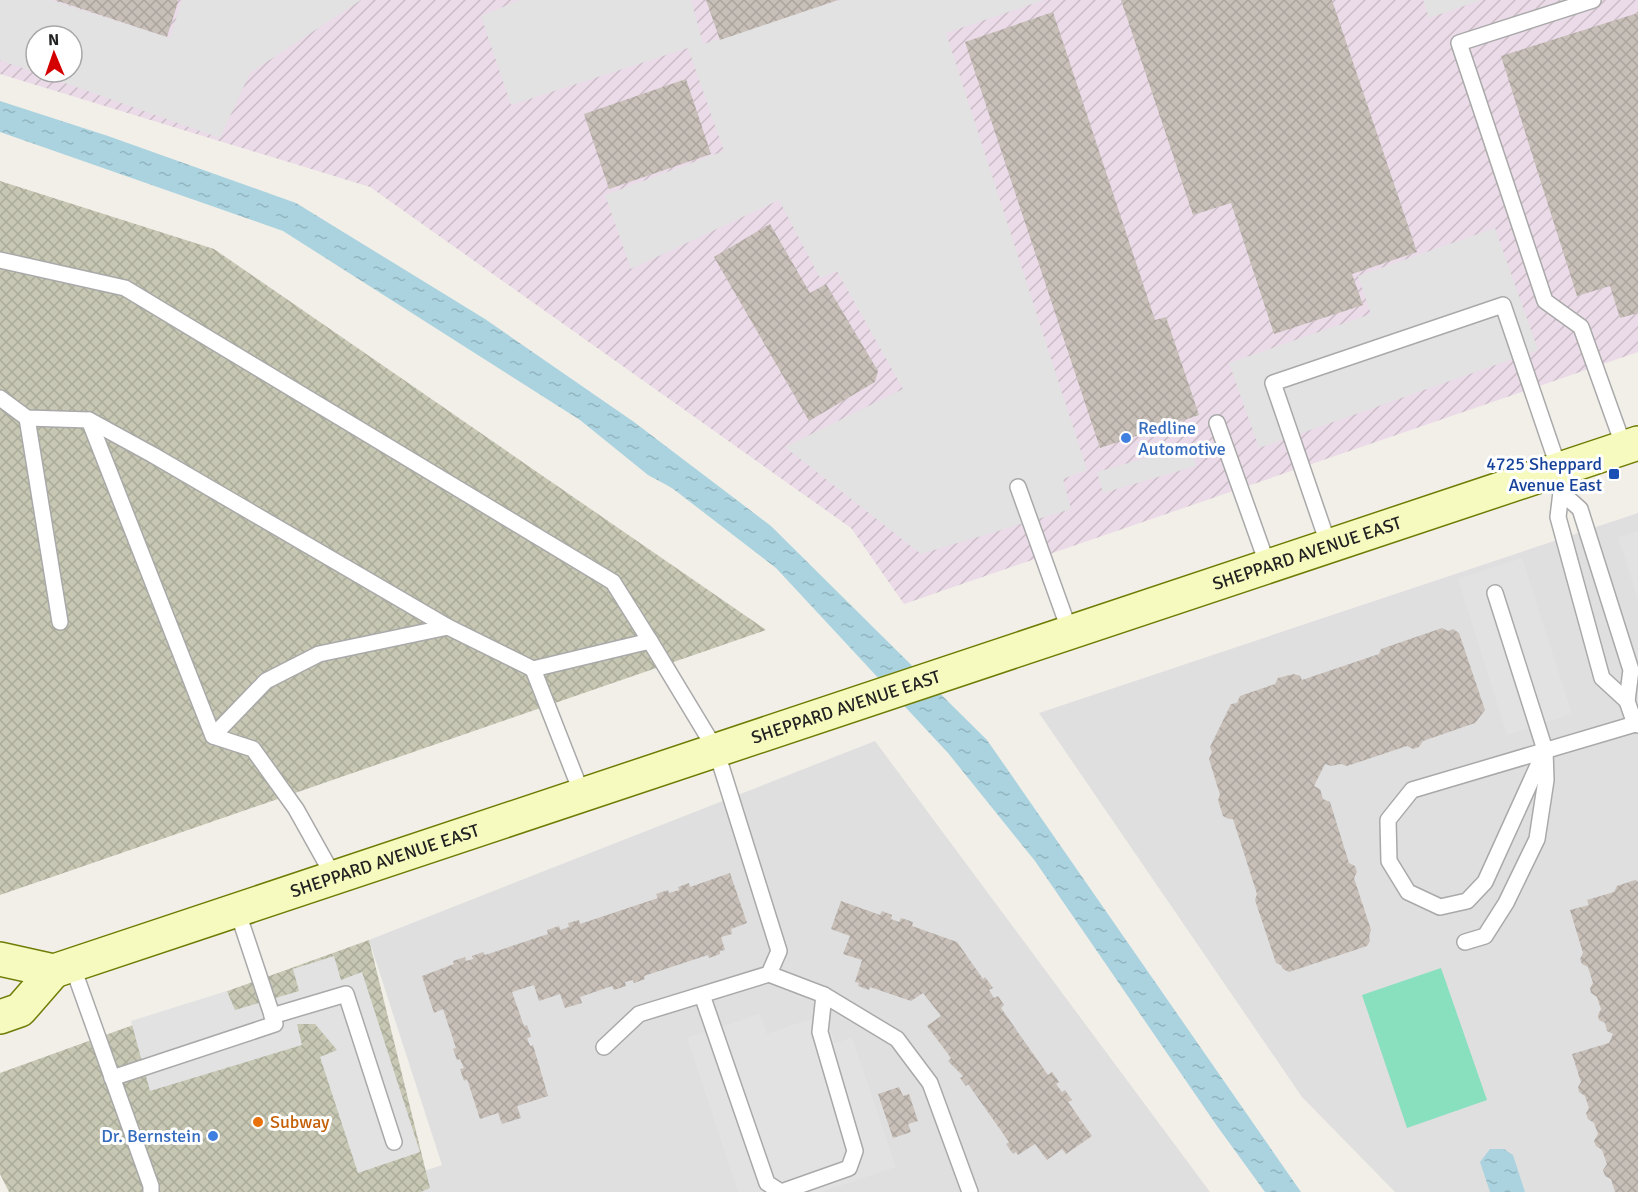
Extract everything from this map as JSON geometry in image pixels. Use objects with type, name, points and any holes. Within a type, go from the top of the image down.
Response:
[{"type":"main road","name":"SHEPPARD AVENUE EAST","points":[[63,968],[1329,546],[1560,480],[1631,445]]},
{"type":"main road","points":[[0,959],[63,968]]},
{"type":"main road","points":[[0,1017],[20,1010],[63,968]]},
{"type":"lane","points":[[1593,0],[1459,43],[1545,302],[1581,327],[1631,445]]},
{"type":"lane","points":[[0,260],[125,288],[613,582],[716,750],[779,951],[769,974]]},
{"type":"lane","points":[[1329,546],[1273,383],[1503,305],[1560,480],[1580,509],[1631,670],[1627,701]]},
{"type":"lane","points":[[0,398],[27,418],[89,420],[448,627],[533,669],[650,642]]},
{"type":"lane","points":[[27,418],[60,622]]},
{"type":"lane","points":[[89,420],[213,736]]},
{"type":"lane","points":[[1217,423],[1268,566]]},
{"type":"lane","points":[[1545,750],[1485,882],[1467,901],[1440,907],[1408,892],[1389,861],[1388,820],[1412,790],[1545,750],[1636,724],[1627,701],[1602,678],[1558,517],[1560,480]]},
{"type":"lane","points":[[1018,487],[1070,632]]},
{"type":"lane","points":[[1465,942],[1485,936],[1506,903],[1537,839],[1546,780],[1545,750],[1495,593]]},
{"type":"lane","points":[[213,736],[266,681],[319,654],[448,627]]},
{"type":"lane","points":[[533,669],[582,794]]},
{"type":"lane","points":[[213,736],[253,749],[296,809],[334,878]]},
{"type":"lane","points":[[112,1078],[275,1024],[237,910]]},
{"type":"lane","points":[[63,968],[112,1078],[151,1192]]},
{"type":"lane","points":[[604,1047],[639,1014],[769,974],[824,995],[897,1039],[930,1083],[970,1192]]},
{"type":"lane","points":[[272,1016],[346,993],[394,1142]]},
{"type":"lane","points":[[702,994],[767,1183],[781,1192],[849,1168],[855,1151],[820,1032],[824,995]]},
{"type":"shaded area","points":[[0,0],[1638,0],[1638,352],[904,604],[851,528],[370,187],[33,84],[84,84],[84,24],[24,24],[24,81],[0,74]]},
{"type":"shaded area","points":[[0,0],[51,0],[170,38],[182,0],[361,0],[250,73],[220,138],[68,84],[84,84],[84,24],[24,24],[24,69],[0,60]]},
{"type":"shaded area","points":[[520,0],[691,0],[703,44],[840,0],[1044,0],[946,33],[1087,470],[1063,479],[1071,509],[921,554],[785,447],[903,389],[837,271],[820,278],[779,200],[631,269],[605,195],[724,151],[688,48],[511,105],[481,16]]},
{"type":"shaded area","points":[[1423,0],[1482,0],[1429,18]]},
{"type":"shaded area","points":[[0,181],[214,249],[766,630],[0,895]]},
{"type":"shaded area","points":[[1495,228],[1538,350],[1259,448],[1229,363],[1371,314],[1358,276]]},
{"type":"shaded area","points":[[1190,445],[1196,466],[1103,493],[1097,472]]},
{"type":"shaded area","points":[[1638,513],[1638,1192],[1395,1192],[1302,1097],[1039,713]]},
{"type":"shaded area","points":[[1638,531],[1638,599],[1618,537]]},
{"type":"shaded area","points":[[1522,558],[1572,714],[1507,735],[1458,579]]},
{"type":"shaded area","points":[[875,741],[1210,1192],[361,1192],[442,1165],[369,940]]},
{"type":"shaded area","points":[[369,940],[430,1188],[421,1192],[9,1192],[0,1174],[0,1073]]},
{"type":"shaded area","points":[[334,956],[341,980],[362,972],[420,1152],[358,1173],[320,1057],[337,1050],[315,1024],[297,1024],[302,1045],[150,1091],[131,1021],[227,991],[235,1010],[299,991],[293,969]]},
{"type":"shaded area","points":[[760,1014],[767,1034],[825,1014],[835,1043],[852,1038],[896,1167],[821,1192],[738,1192],[687,1038]]},
{"type":"green space","points":[[1441,968],[1487,1100],[1407,1128],[1362,995]]},
{"type":"water","points":[[0,101],[108,136],[296,203],[485,319],[634,422],[771,526],[987,740],[1301,1192],[1265,1192],[1035,861],[948,753],[776,568],[672,488],[648,475],[580,420],[283,231],[0,132]]},
{"type":"water","points":[[1490,1149],[1504,1149],[1513,1155],[1525,1192],[1490,1192],[1480,1162]]},
{"type":"building","points":[[55,0],[177,0],[178,2],[167,37]]},
{"type":"building","points":[[706,0],[838,0],[720,40]]},
{"type":"building","points":[[1121,0],[1332,0],[1417,252],[1352,274],[1363,305],[1274,334],[1231,203],[1193,215]]},
{"type":"building","points":[[1053,12],[1155,320],[1166,317],[1199,415],[1100,448],[965,42]]},
{"type":"building","points":[[1638,13],[1638,313],[1620,318],[1610,286],[1577,296],[1501,56]]},
{"type":"building","points":[[686,79],[711,154],[609,189],[584,114]]},
{"type":"building","points":[[770,224],[810,293],[826,284],[878,371],[875,382],[809,421],[714,257]]},
{"type":"building","points":[[1442,628],[1448,631],[1453,629],[1459,633],[1485,710],[1475,723],[1423,741],[1419,747],[1413,749],[1407,746],[1347,766],[1325,764],[1314,786],[1320,789],[1323,799],[1330,802],[1349,863],[1355,866],[1357,872],[1354,878],[1371,930],[1370,941],[1367,946],[1289,972],[1276,963],[1255,900],[1257,894],[1233,819],[1223,816],[1218,800],[1220,795],[1209,759],[1212,752],[1210,747],[1231,704],[1237,703],[1240,696],[1275,684],[1278,678],[1294,674],[1300,676],[1302,680],[1379,654],[1381,649]]},
{"type":"building","points":[[730,873],[747,923],[731,929],[732,934],[721,937],[725,950],[720,951],[720,954],[709,958],[708,955],[644,976],[645,979],[634,983],[633,980],[625,982],[626,986],[614,990],[612,986],[580,997],[582,1003],[565,1008],[560,994],[539,1001],[534,985],[512,992],[524,1026],[527,1025],[531,1037],[527,1038],[530,1046],[533,1045],[548,1096],[517,1106],[521,1118],[502,1124],[498,1113],[480,1119],[467,1079],[464,1081],[460,1069],[464,1068],[460,1059],[457,1060],[453,1049],[456,1048],[443,1009],[434,1013],[422,976],[454,964],[453,961],[465,957],[466,961],[473,959],[472,956],[483,952],[485,955],[548,934],[547,930],[559,926],[560,930],[569,927],[568,923],[579,920],[580,924],[658,898],[656,894],[668,890],[669,893],[689,883],[690,887]]},
{"type":"building","points":[[1635,880],[1638,882],[1638,1192],[1615,1192],[1611,1179],[1605,1176],[1603,1170],[1607,1164],[1602,1150],[1596,1146],[1594,1141],[1598,1134],[1594,1123],[1588,1119],[1586,1113],[1589,1108],[1585,1096],[1579,1092],[1578,1087],[1581,1082],[1572,1054],[1609,1043],[1613,1034],[1607,1031],[1605,1023],[1599,1020],[1598,1015],[1601,1009],[1597,997],[1591,993],[1590,988],[1593,983],[1588,967],[1582,964],[1580,959],[1583,953],[1570,910],[1589,905],[1587,900],[1614,892],[1617,886]]},
{"type":"building","points":[[841,901],[880,915],[882,911],[892,915],[891,919],[899,922],[901,918],[913,922],[912,926],[957,942],[983,979],[985,977],[993,988],[989,990],[994,998],[998,996],[1004,1005],[1001,1008],[1048,1075],[1052,1072],[1059,1082],[1056,1084],[1062,1092],[1065,1090],[1072,1100],[1068,1102],[1092,1136],[1066,1154],[1062,1149],[1047,1160],[1035,1144],[1018,1155],[1016,1152],[1013,1154],[1006,1144],[1009,1142],[968,1084],[966,1086],[960,1078],[963,1076],[948,1061],[951,1058],[927,1026],[941,1016],[923,993],[911,1001],[870,987],[869,990],[858,986],[859,983],[855,982],[862,960],[843,954],[850,936],[831,929]]},
{"type":"building","points":[[899,1087],[903,1096],[909,1094],[918,1121],[908,1124],[911,1132],[893,1138],[878,1094]]},
{"type":"place","name":"Redline Automotive","points":[[1126,438]]},
{"type":"place","name":"4725 Sheppard Avenue East","points":[[1614,474]]},
{"type":"place","name":"Subway","points":[[258,1122]]},
{"type":"place","name":"Dr. Bernstein","points":[[213,1136]]}]
